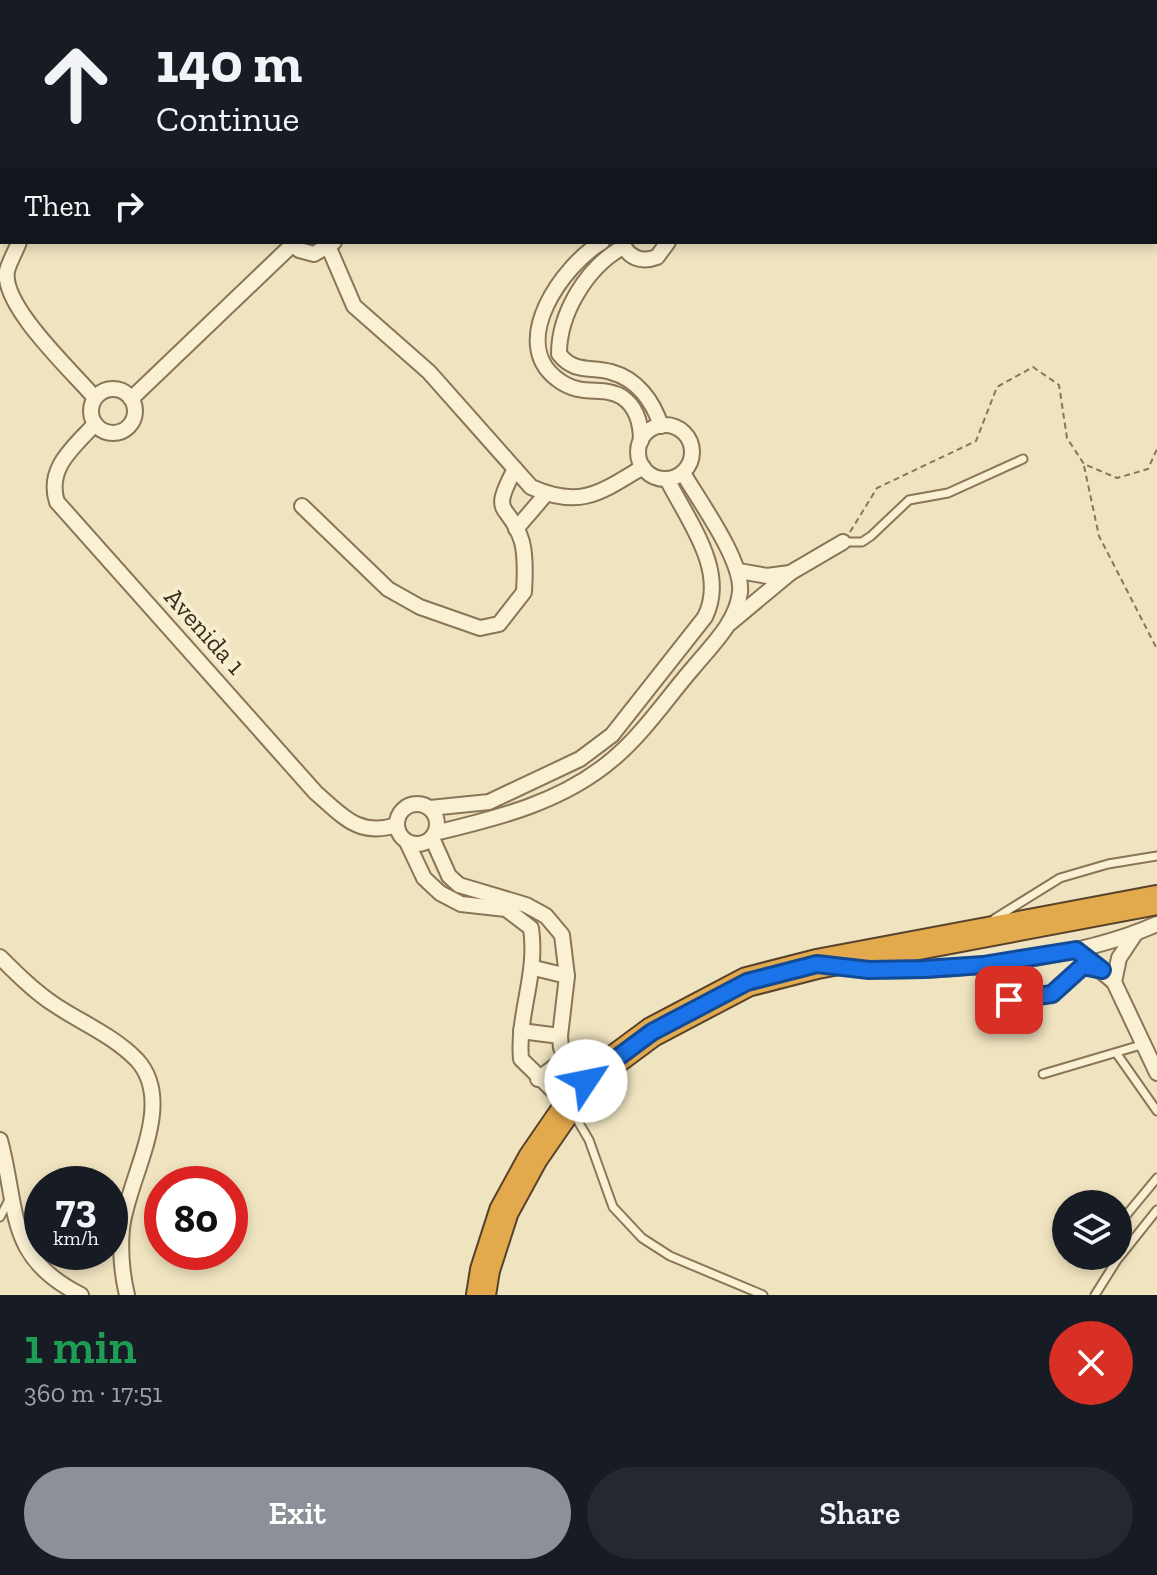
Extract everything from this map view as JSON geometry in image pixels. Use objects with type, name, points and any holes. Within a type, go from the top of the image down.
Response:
[{"type":"highway","points":[[481,1295],[485,1270],[504,1211],[533,1158],[586,1081],[652,1032],[747,982],[817,964],[972,933],[1157,900]]},
{"type":"street","points":[[18,244],[7,272],[9,289],[23,316],[95,398]]},
{"type":"street","points":[[131,399],[292,244]]},
{"type":"street","points":[[295,244],[314,254],[331,245],[354,306],[429,372],[531,487],[546,494],[585,499],[643,467]]},
{"type":"street","points":[[599,244],[587,251],[554,292],[541,320],[536,351],[545,369],[581,393],[621,397],[641,423],[639,459],[643,467],[657,478],[667,479],[683,473],[692,457],[689,440],[677,428],[661,426],[641,441]]},
{"type":"street","points":[[661,426],[654,405],[635,384],[611,371],[578,370],[559,354],[559,330],[585,282],[622,244],[634,258],[650,260],[668,244]]},
{"type":"street","points":[[114,389],[131,399],[134,413],[121,431],[107,432],[95,424],[91,411],[95,398],[114,389]]},
{"type":"street","name":"Avenida 1","points":[[95,424],[60,462],[52,486],[57,502],[316,793],[346,819],[363,828],[378,830],[397,825]]},
{"type":"street","points":[[302,506],[388,589],[420,607],[480,628],[499,624],[524,592],[522,543],[516,529],[503,513],[500,500],[515,469]]},
{"type":"street","points":[[683,473],[739,571],[740,592],[728,625]]},
{"type":"street","points":[[569,1106],[521,1059],[521,1031],[534,968],[531,928],[506,909],[461,904],[440,893],[424,878],[397,825],[401,812],[412,804],[430,808],[489,802],[580,759],[612,735],[705,617],[713,601],[713,571],[667,479]]},
{"type":"street","points":[[516,529],[546,494]]},
{"type":"street","points":[[407,842],[420,844],[434,835],[537,804],[594,774],[638,734],[728,625],[790,573],[843,542]]},
{"type":"street","points":[[739,571],[767,576],[790,573]]},
{"type":"street","points":[[430,808],[437,820],[434,835],[449,876],[459,885],[526,905],[546,916],[562,935],[567,976],[560,1036],[566,1058],[586,1081]]},
{"type":"street","points":[[817,964],[869,970],[983,965],[1076,950],[1135,934],[1157,924]]},
{"type":"street","points":[[1114,982],[1119,958],[1135,934]]},
{"type":"street","points":[[1076,950],[1114,982],[1141,1045],[1157,1073]]},
{"type":"street","points":[[0,957],[53,1004],[101,1032],[135,1058],[149,1076],[154,1098],[151,1127],[138,1163],[122,1228],[122,1275],[127,1295]]},
{"type":"street","points":[[534,968],[567,976]]},
{"type":"street","points":[[521,1031],[560,1036]]},
{"type":"street","points":[[538,1079],[566,1058]]},
{"type":"street","points":[[0,1140],[19,1236],[34,1261],[64,1286],[81,1295]]},
{"type":"lane","points":[[843,542],[862,542],[909,500],[948,493],[1023,459]]},
{"type":"lane","points":[[972,933],[1060,878],[1108,864],[1157,856]]},
{"type":"lane","points":[[1009,1000],[1052,994],[1083,966],[1102,970]]},
{"type":"lane","points":[[1043,1074],[1141,1045]]},
{"type":"lane","points":[[1117,1054],[1157,1111]]},
{"type":"lane","points":[[569,1106],[589,1140],[613,1207],[642,1238],[670,1256],[763,1295]]},
{"type":"lane","points":[[1132,1208],[1157,1178]]},
{"type":"lane","points":[[0,1217],[11,1196]]},
{"type":"lane","points":[[1095,1295],[1117,1260],[1157,1210]]},
{"type":"path","points":[[843,542],[877,488],[976,441],[997,387],[1033,367],[1059,385],[1067,438],[1084,464],[1099,536],[1157,649]]},
{"type":"path","points":[[1084,464],[1117,478],[1148,469],[1157,449]]},
{"type":"route","points":[[586,1081],[652,1032],[703,1003],[747,982],[817,964],[869,970],[924,969],[983,965],[1076,950],[1102,970],[1083,966],[1052,994],[1009,1000]]}]
